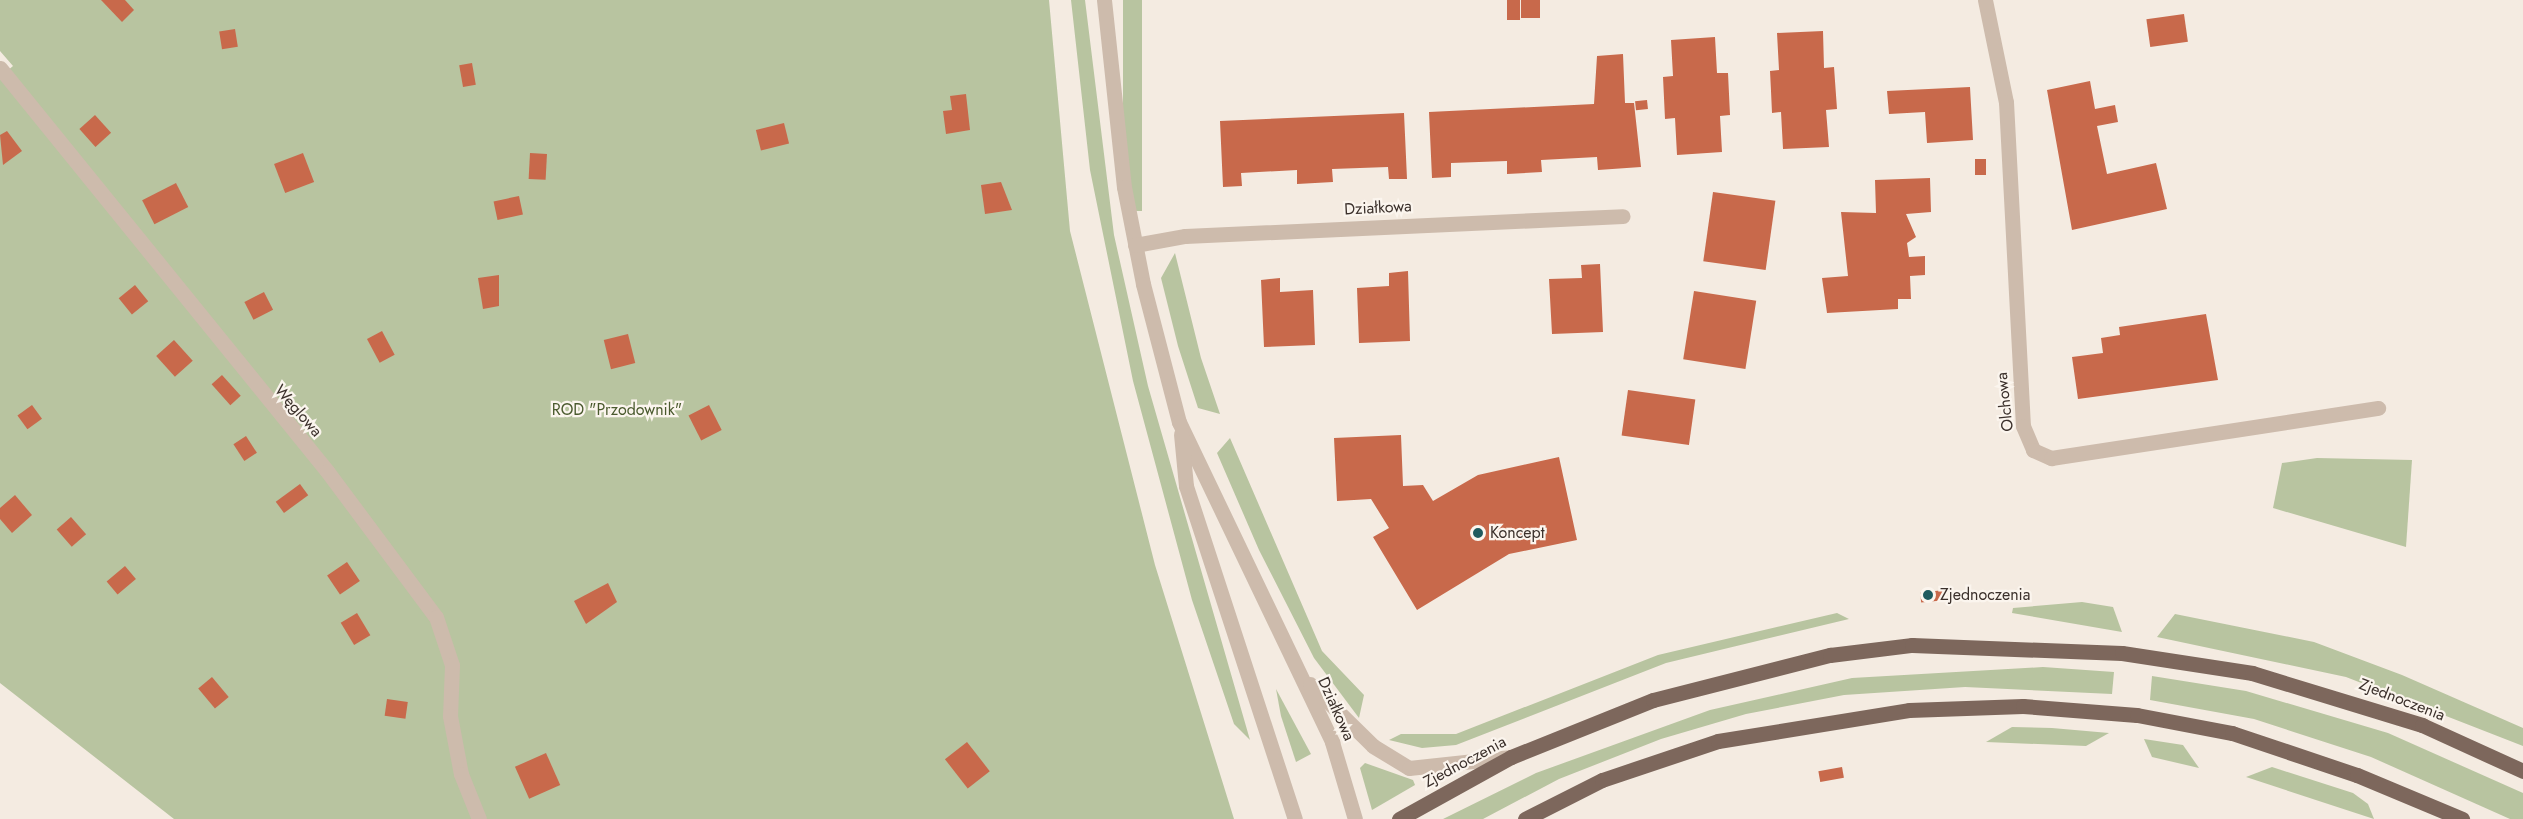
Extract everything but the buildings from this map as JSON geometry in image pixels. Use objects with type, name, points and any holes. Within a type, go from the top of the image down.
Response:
[{"type":"main road","name":"Zjednoczenia","points":[[1399,819],[1511,757],[1696,687],[1830,655],[1912,645],[2112,652],[2252,673],[2411,722],[2523,771]]},
{"type":"main road","points":[[1526,819],[1602,780],[1718,741],[1898,711],[2023,706],[2137,715],[2232,734],[2357,775],[2462,819]]},
{"type":"street","name":"Działkowa","points":[[1104,0],[1135,245],[1179,422],[1186,486],[1297,816]]},
{"type":"street","name":"Olchowa","points":[[1985,0],[2006,102],[2023,426],[2033,450],[2052,458],[2378,408]]},
{"type":"street","name":"Węglowa","points":[[0,68],[327,471],[436,617],[452,665],[450,716],[461,774],[479,819]]},
{"type":"street","name":"Działkowa","points":[[1135,245],[1185,236],[1623,216]]},
{"type":"street","name":"Działkowa","points":[[1179,422],[1301,675],[1350,790],[1356,819]]},
{"type":"street","points":[[1301,675],[1360,735],[1409,768],[1511,757]]},
{"type":"green space","name":"ROD \"Przodownik\"","points":[[0,0],[1049,0],[1070,231],[1155,565],[1234,819],[174,819],[0,683],[0,77],[13,66],[0,51]]},
{"type":"green space","points":[[1071,0],[1085,0],[1114,235],[1148,386],[1250,740],[1234,724],[1192,600],[1133,381],[1090,170]]},
{"type":"green space","points":[[1123,0],[1142,0],[1142,211],[1123,211]]},
{"type":"green space","points":[[1175,253],[1201,358],[1220,414],[1198,408],[1178,346],[1161,278]]},
{"type":"green space","points":[[1230,438],[1322,651],[1364,695],[1359,718],[1314,658],[1259,550],[1217,453]]},
{"type":"green space","points":[[2317,458],[2412,460],[2406,547],[2273,508],[2282,463]]},
{"type":"green space","points":[[2082,602],[2113,607],[2122,632],[2012,613],[2013,608]]},
{"type":"green space","points":[[1837,613],[1849,619],[1666,663],[1456,745],[1422,748],[1389,740],[1401,734],[1456,734],[1658,655]]},
{"type":"green space","points":[[2175,614],[2314,642],[2402,675],[2523,728],[2523,746],[2346,677],[2157,637]]},
{"type":"green space","points":[[2043,667],[2114,672],[2112,694],[1965,687],[1844,695],[1746,714],[1661,739],[1559,779],[1483,819],[1443,819],[1536,773],[1710,710],[1852,678]]},
{"type":"green space","points":[[2152,676],[2246,691],[2388,733],[2523,793],[2523,819],[2510,819],[2371,757],[2254,719],[2150,700]]},
{"type":"green space","points":[[1276,689],[1311,754],[1296,762],[1281,716]]},
{"type":"green space","points":[[2012,727],[2109,733],[2086,746],[1986,742]]},
{"type":"green space","points":[[2144,739],[2183,745],[2199,768],[2152,757]]},
{"type":"green space","points":[[1365,763],[1413,780],[1415,785],[1372,810],[1360,768]]},
{"type":"green space","points":[[2272,767],[2353,793],[2368,804],[2374,819],[2246,777]]},
{"type":"place","name":"Koncept","points":[[1478,533]]},
{"type":"place","name":"Zjednoczenia","points":[[1928,595]]}]
